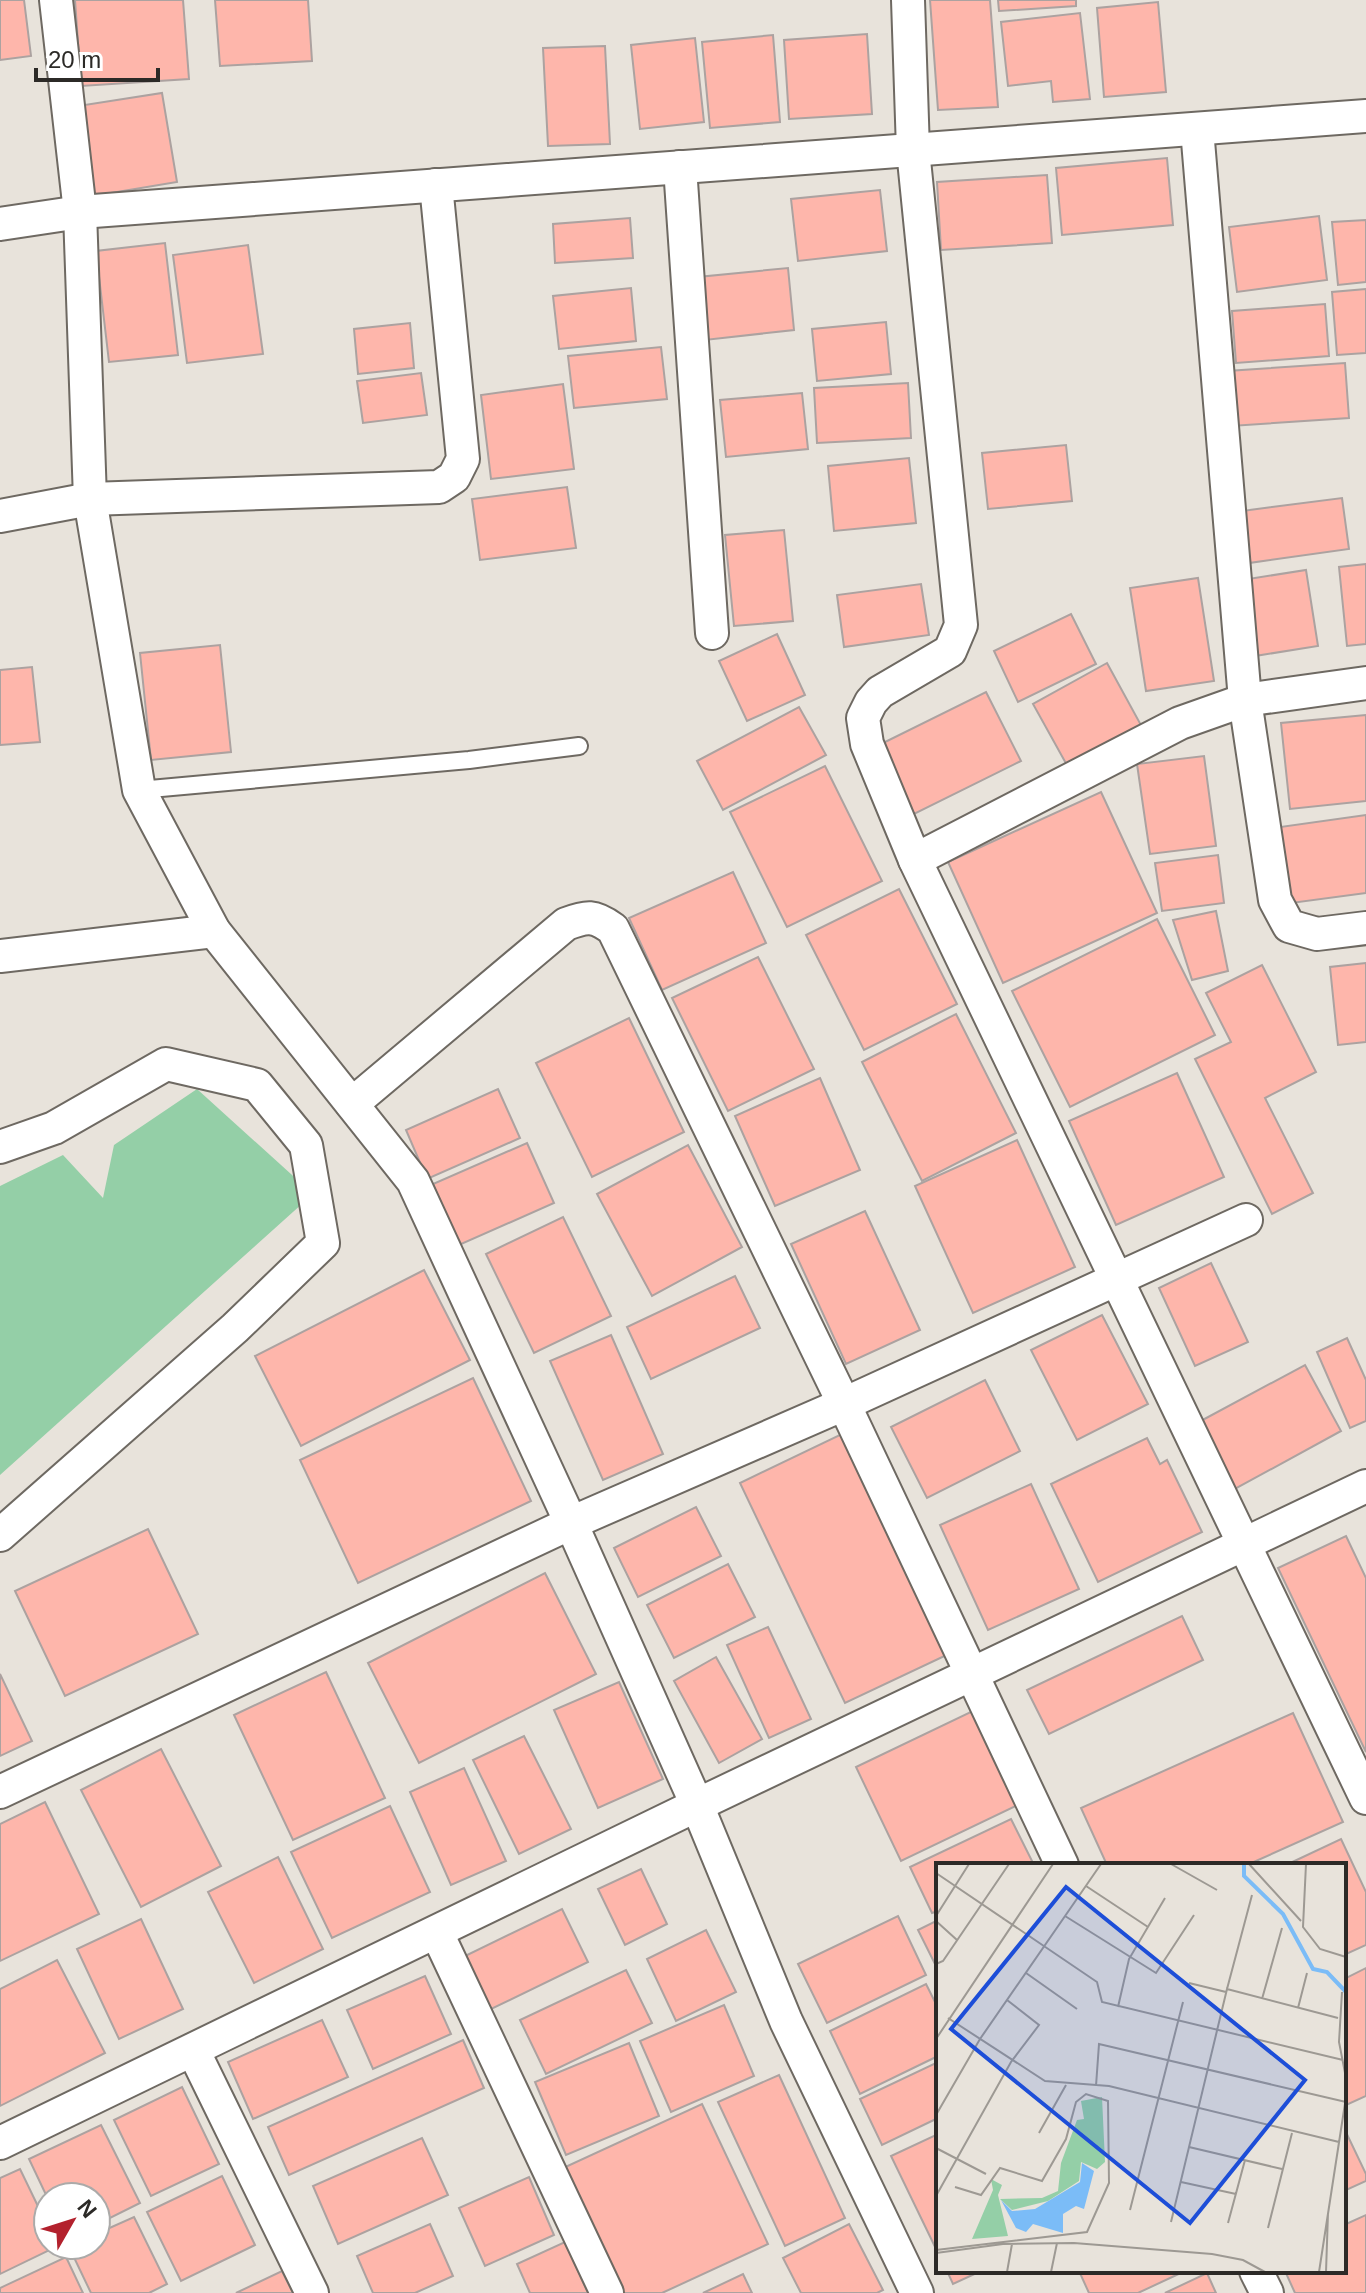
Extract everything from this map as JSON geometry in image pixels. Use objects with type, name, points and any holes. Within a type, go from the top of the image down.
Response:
[{"type":"street","points":[[56,0],[80,212],[90,499],[139,790],[214,931],[413,1181],[697,1805],[786,2021],[917,2293]]},
{"type":"street","points":[[908,0],[913,150],[961,625],[950,651],[880,692],[871,702],[863,718],[867,744],[915,860],[1366,1798]]},
{"type":"street","points":[[0,224],[80,212],[1366,116]]},
{"type":"street","points":[[1197,129],[1245,700],[1275,900],[1289,926],[1317,934],[1366,928]]},
{"type":"street","points":[[680,167],[712,633]]},
{"type":"street","points":[[0,516],[90,499],[439,487],[454,477],[463,459],[436,185]]},
{"type":"street","points":[[915,860],[1180,723],[1245,700],[1366,683]]},
{"type":"street","points":[[352,1104],[566,924],[585,917],[600,920],[613,929],[844,1404],[1061,1863]]},
{"type":"street","points":[[0,956],[214,931]]},
{"type":"street","points":[[0,1147],[54,1128],[166,1064],[257,1085],[306,1145],[323,1243],[235,1328],[0,1535]]},
{"type":"street","points":[[0,1792],[571,1523],[844,1404],[1246,1220]]},
{"type":"street","points":[[0,2143],[697,1805],[1366,1486]]},
{"type":"street","points":[[437,1933],[607,2293]]},
{"type":"street","points":[[193,2050],[312,2293]]},
{"type":"street","points":[[1257,2273],[1267,2293]]},
{"type":"lane","points":[[139,790],[469,760],[579,746]]},
{"type":"green space","points":[[197,1089],[313,1194],[0,1475],[0,1186],[63,1155],[103,1198],[114,1145]]},
{"type":"building","points":[[0,0],[24,0],[31,56],[0,60]]},
{"type":"building","points":[[75,0],[183,0],[189,79],[81,86]]},
{"type":"building","points":[[215,0],[308,0],[312,61],[220,66]]},
{"type":"building","points":[[930,0],[990,0],[998,107],[938,110]]},
{"type":"building","points":[[998,0],[1076,0],[1076,6],[999,11]]},
{"type":"building","points":[[1158,2],[1166,92],[1104,97],[1097,8]]},
{"type":"building","points":[[1080,13],[1090,99],[1053,102],[1051,81],[1008,86],[1001,22]]},
{"type":"building","points":[[867,34],[872,114],[789,119],[784,40]]},
{"type":"building","points":[[773,35],[780,122],[710,128],[702,42]]},
{"type":"building","points":[[695,38],[704,122],[640,129],[631,45]]},
{"type":"building","points":[[605,46],[610,144],[548,146],[543,48]]},
{"type":"building","points":[[162,93],[177,182],[93,196],[78,106]]},
{"type":"building","points":[[1167,158],[1173,225],[1062,235],[1056,168]]},
{"type":"building","points":[[1047,175],[1052,243],[941,250],[937,182]]},
{"type":"building","points":[[880,190],[887,251],[798,261],[791,199]]},
{"type":"building","points":[[1319,216],[1327,280],[1237,292],[1229,227]]},
{"type":"building","points":[[630,218],[633,258],[555,263],[553,224]]},
{"type":"building","points":[[1366,220],[1366,282],[1338,285],[1332,222]]},
{"type":"building","points":[[165,243],[178,355],[109,362],[96,251]]},
{"type":"building","points":[[248,245],[263,354],[187,363],[173,255]]},
{"type":"building","points":[[788,268],[794,330],[705,340],[698,277]]},
{"type":"building","points":[[631,288],[636,341],[559,349],[553,296]]},
{"type":"building","points":[[1366,289],[1366,353],[1337,355],[1332,292]]},
{"type":"building","points":[[1325,304],[1329,356],[1236,363],[1232,311]]},
{"type":"building","points":[[886,322],[891,374],[817,381],[812,329]]},
{"type":"building","points":[[410,323],[414,368],[358,374],[354,329]]},
{"type":"building","points":[[661,347],[667,399],[574,408],[568,356]]},
{"type":"building","points":[[1345,363],[1349,418],[1231,426],[1227,371]]},
{"type":"building","points":[[421,373],[427,415],[363,423],[357,381]]},
{"type":"building","points":[[908,383],[911,438],[817,443],[814,388]]},
{"type":"building","points":[[563,384],[574,469],[491,479],[481,395]]},
{"type":"building","points":[[802,393],[808,449],[726,457],[720,400]]},
{"type":"building","points":[[1066,445],[1072,501],[988,509],[982,453]]},
{"type":"building","points":[[909,458],[916,523],[834,531],[828,466]]},
{"type":"building","points":[[567,487],[576,548],[480,560],[472,499]]},
{"type":"building","points":[[1342,498],[1349,549],[1249,563],[1242,511]]},
{"type":"building","points":[[784,530],[793,621],[734,626],[725,535]]},
{"type":"building","points":[[1366,564],[1366,644],[1347,646],[1339,567]]},
{"type":"building","points":[[1306,570],[1318,646],[1255,656],[1242,580]]},
{"type":"building","points":[[1198,578],[1214,681],[1146,691],[1130,588]]},
{"type":"building","points":[[921,584],[929,635],[844,647],[837,595]]},
{"type":"building","points":[[1071,614],[1096,664],[1018,702],[994,651]]},
{"type":"building","points":[[777,634],[805,695],[747,721],[719,661]]},
{"type":"building","points":[[220,645],[231,752],[151,760],[140,653]]},
{"type":"building","points":[[1107,663],[1142,727],[1068,767],[1033,704]]},
{"type":"building","points":[[32,667],[40,742],[0,745],[0,670]]},
{"type":"building","points":[[986,692],[1021,761],[914,814],[879,745]]},
{"type":"building","points":[[799,707],[826,755],[723,810],[697,761]]},
{"type":"building","points":[[1366,715],[1366,801],[1290,809],[1281,723]]},
{"type":"building","points":[[1204,756],[1216,846],[1150,854],[1137,764]]},
{"type":"building","points":[[825,766],[882,881],[787,927],[730,812]]},
{"type":"building","points":[[1101,792],[1157,913],[1003,983],[948,862]]},
{"type":"building","points":[[1366,815],[1366,893],[1284,904],[1273,828]]},
{"type":"building","points":[[1218,855],[1224,903],[1162,911],[1155,863]]},
{"type":"building","points":[[733,872],[766,943],[662,990],[629,918]]},
{"type":"building","points":[[899,889],[957,1004],[864,1050],[806,935]]},
{"type":"building","points":[[1216,911],[1228,971],[1192,980],[1173,920]]},
{"type":"building","points":[[1157,919],[1215,1035],[1070,1107],[1012,991]]},
{"type":"building","points":[[758,957],[814,1069],[728,1111],[672,998]]},
{"type":"building","points":[[1366,963],[1366,1042],[1338,1045],[1330,967]]},
{"type":"building","points":[[1262,965],[1316,1072],[1265,1098],[1313,1193],[1272,1214],[1195,1059],[1231,1042],[1206,993]]},
{"type":"building","points":[[956,1014],[1016,1133],[922,1181],[862,1062]]},
{"type":"building","points":[[629,1018],[684,1132],[592,1177],[536,1063]]},
{"type":"building","points":[[1177,1073],[1224,1177],[1116,1225],[1069,1121]]},
{"type":"building","points":[[820,1078],[860,1170],[775,1206],[735,1116]]},
{"type":"building","points":[[498,1089],[520,1138],[427,1179],[406,1130]]},
{"type":"building","points":[[1017,1140],[1075,1267],[973,1313],[915,1186]]},
{"type":"building","points":[[527,1143],[554,1203],[459,1245],[433,1184]]},
{"type":"building","points":[[688,1145],[742,1247],[652,1296],[597,1194]]},
{"type":"building","points":[[865,1211],[920,1330],[846,1364],[791,1244]]},
{"type":"building","points":[[563,1217],[611,1316],[534,1353],[486,1254]]},
{"type":"building","points":[[1211,1263],[1248,1342],[1195,1366],[1159,1288]]},
{"type":"building","points":[[424,1270],[470,1360],[301,1446],[255,1356]]},
{"type":"building","points":[[735,1276],[760,1328],[651,1379],[627,1327]]},
{"type":"building","points":[[1102,1315],[1148,1404],[1077,1440],[1031,1350]]},
{"type":"building","points":[[611,1335],[663,1454],[603,1480],[550,1361]]},
{"type":"building","points":[[1347,1338],[1366,1380],[1366,1421],[1350,1428],[1317,1352]]},
{"type":"building","points":[[1305,1365],[1341,1431],[1233,1490],[1197,1423]]},
{"type":"building","points":[[473,1378],[531,1501],[358,1583],[300,1460]]},
{"type":"building","points":[[985,1380],[1020,1451],[927,1498],[891,1427]]},
{"type":"building","points":[[846,1432],[953,1652],[845,1703],[740,1483]]},
{"type":"building","points":[[1147,1438],[1160,1464],[1167,1460],[1202,1532],[1098,1582],[1051,1484]]},
{"type":"building","points":[[1031,1484],[1079,1589],[988,1630],[940,1525]]},
{"type":"building","points":[[696,1507],[721,1556],[638,1597],[614,1548]]},
{"type":"building","points":[[148,1529],[198,1634],[65,1696],[15,1591]]},
{"type":"building","points":[[1346,1536],[1366,1578],[1366,1752],[1278,1568]]},
{"type":"building","points":[[728,1564],[755,1617],[674,1658],[647,1605]]},
{"type":"building","points":[[545,1573],[596,1674],[419,1763],[368,1663]]},
{"type":"building","points":[[1182,1616],[1203,1660],[1049,1734],[1027,1690]]},
{"type":"building","points":[[768,1627],[811,1719],[769,1738],[727,1645]]},
{"type":"building","points":[[716,1657],[762,1739],[719,1763],[674,1681]]},
{"type":"building","points":[[326,1672],[385,1798],[293,1840],[234,1715]]},
{"type":"building","points":[[0,1674],[32,1741],[0,1756]]},
{"type":"building","points":[[619,1682],[663,1779],[598,1808],[554,1710]]},
{"type":"building","points":[[979,1708],[1024,1802],[901,1861],[856,1767]]},
{"type":"building","points":[[1293,1713],[1343,1822],[1251,1863],[1106,1863],[1081,1808]]},
{"type":"building","points":[[524,1736],[571,1829],[519,1854],[473,1760]]},
{"type":"building","points":[[161,1749],[221,1866],[141,1907],[81,1790]]},
{"type":"building","points":[[464,1768],[506,1861],[451,1885],[410,1792]]},
{"type":"building","points":[[45,1802],[99,1914],[0,1961],[0,1824]]},
{"type":"building","points":[[390,1806],[430,1892],[332,1938],[291,1852]]},
{"type":"building","points":[[1011,1819],[1033,1863],[936,1863],[936,1912],[932,1913],[910,1867]]},
{"type":"building","points":[[1341,1839],[1366,1892],[1366,1945],[1346,1954],[1346,1863],[1290,1863]]},
{"type":"building","points":[[278,1857],[323,1949],[254,1983],[208,1892]]},
{"type":"building","points":[[641,1869],[667,1924],[625,1945],[598,1889]]},
{"type":"building","points":[[562,1909],[588,1962],[487,2011],[461,1958]]},
{"type":"building","points":[[898,1916],[926,1975],[827,2023],[798,1964]]},
{"type":"building","points":[[141,1919],[183,2009],[119,2039],[77,1949]]},
{"type":"building","points":[[936,1921],[936,1966],[918,1930]]},
{"type":"building","points":[[706,1930],[736,1992],[676,2021],[647,1959]]},
{"type":"building","points":[[57,1960],[105,2053],[0,2106],[0,1989]]},
{"type":"building","points":[[1366,1968],[1366,2096],[1346,2105],[1346,1978]]},
{"type":"building","points":[[626,1970],[652,2023],[546,2074],[520,2020]]},
{"type":"building","points":[[425,1976],[451,2034],[373,2069],[347,2010]]},
{"type":"building","points":[[926,1984],[936,2004],[936,2057],[860,2094],[830,2031]]},
{"type":"building","points":[[724,2005],[754,2076],[671,2112],[640,2041]]},
{"type":"building","points":[[322,2020],[348,2077],[253,2119],[228,2062]]},
{"type":"building","points":[[463,2040],[484,2088],[289,2175],[268,2127]]},
{"type":"building","points":[[629,2043],[659,2116],[566,2155],[535,2082]]},
{"type":"building","points":[[936,2063],[936,2119],[882,2145],[860,2099]]},
{"type":"building","points":[[779,2075],[845,2218],[785,2246],[718,2102]]},
{"type":"building","points":[[182,2087],[219,2164],[151,2196],[114,2120]]},
{"type":"building","points":[[702,2104],[768,2244],[662,2293],[618,2293],[561,2169]]},
{"type":"building","points":[[101,2125],[140,2203],[112,2217],[112,2181],[39,2181],[29,2159]]},
{"type":"building","points":[[1346,2132],[1366,2174],[1366,2181],[1346,2190]]},
{"type":"building","points":[[936,2135],[936,2249],[891,2156]]},
{"type":"building","points":[[422,2138],[448,2195],[338,2244],[313,2186]]},
{"type":"building","points":[[20,2169],[32,2194],[32,2259],[0,2274],[0,2178]]},
{"type":"building","points":[[222,2176],[255,2245],[181,2281],[147,2212]]},
{"type":"building","points":[[529,2177],[554,2235],[485,2266],[459,2208]]},
{"type":"building","points":[[1366,2215],[1366,2293],[1295,2293],[1286,2273],[1346,2273],[1346,2224]]},
{"type":"building","points":[[134,2217],[167,2284],[149,2293],[91,2293],[76,2261],[112,2261],[112,2227]]},
{"type":"building","points":[[430,2224],[453,2276],[415,2293],[373,2293],[357,2256]]},
{"type":"building","points":[[849,2224],[883,2290],[877,2293],[801,2293],[783,2258]]},
{"type":"building","points":[[565,2242],[588,2293],[530,2293],[517,2264]]},
{"type":"building","points":[[57,2261],[68,2261],[83,2293],[0,2293],[0,2288]]},
{"type":"building","points":[[282,2271],[293,2293],[236,2293]]},
{"type":"building","points":[[948,2273],[977,2273],[953,2284]]},
{"type":"building","points":[[1080,2273],[1181,2273],[1138,2293],[1089,2293]]},
{"type":"building","points":[[1207,2273],[1216,2293],[1165,2293]]},
{"type":"building","points":[[743,2274],[752,2293],[703,2293]]}]
